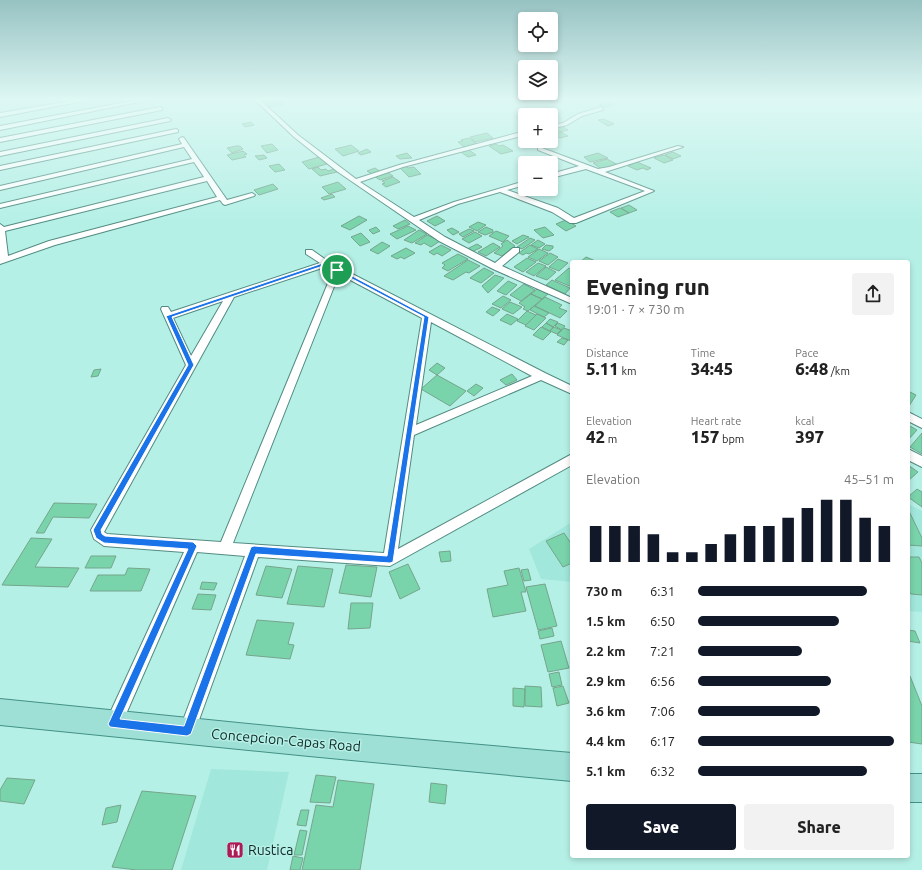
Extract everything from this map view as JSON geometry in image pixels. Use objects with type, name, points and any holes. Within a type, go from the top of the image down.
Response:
[{"type":"main road","name":"Concepcion-Capas Road","points":[[0,712],[187,731],[570,766]]},
{"type":"main road","points":[[910,788],[922,788]]},
{"type":"street","points":[[0,154],[71,140]]},
{"type":"street","points":[[0,168],[135,140]]},
{"type":"street","points":[[182,140],[209,178],[220,198],[225,203],[252,195]]},
{"type":"street","points":[[301,140],[356,182],[442,239],[496,267],[570,299]]},
{"type":"street","points":[[356,182],[401,166],[500,140]]},
{"type":"street","points":[[0,188],[186,145]]},
{"type":"street","points":[[597,170],[610,169],[680,147]]},
{"type":"street","points":[[500,190],[555,210],[573,221],[651,191],[540,149]]},
{"type":"street","points":[[0,206],[196,160]]},
{"type":"street","points":[[558,174],[586,167]]},
{"type":"street","points":[[209,178],[0,228],[2,262],[52,243],[220,198]]},
{"type":"street","points":[[414,220],[456,204],[518,185]]},
{"type":"street","points":[[496,267],[516,250]]},
{"type":"street","points":[[309,252],[337,270],[541,376],[570,389]]},
{"type":"street","points":[[191,365],[167,312],[231,295],[326,264]]},
{"type":"street","points":[[225,548],[337,270]]},
{"type":"street","points":[[231,295],[97,530],[98,536],[104,540],[390,560],[570,460]]},
{"type":"street","points":[[390,560],[427,317]]},
{"type":"street","points":[[409,433],[541,376]]},
{"type":"street","points":[[910,417],[922,424]]},
{"type":"street","points":[[910,455],[922,462]]},
{"type":"street","points":[[113,724],[193,546]]},
{"type":"street","points":[[187,731],[254,550]]},
{"type":"shaded area","points":[[910,505],[922,511],[922,612],[910,611]]},
{"type":"shaded area","points":[[570,523],[570,582],[541,579],[529,549]]},
{"type":"shaded area","points":[[211,769],[289,772],[267,870],[181,870]]},
{"type":"building","points":[[461,140],[471,140],[477,144],[464,147],[458,142],[463,141]]},
{"type":"building","points":[[473,140],[486,140],[475,142]]},
{"type":"building","points":[[272,144],[278,150],[267,153],[261,146]]},
{"type":"building","points":[[496,144],[499,146],[503,145],[513,151],[501,154],[489,146]]},
{"type":"building","points":[[351,145],[359,151],[343,156],[335,149]]},
{"type":"building","points":[[240,146],[243,149],[232,153],[227,148]]},
{"type":"building","points":[[367,149],[371,152],[361,155],[358,153]]},
{"type":"building","points":[[469,150],[476,155],[468,157],[461,152]]},
{"type":"building","points":[[243,151],[247,154],[244,155],[246,157],[232,160],[227,155]]},
{"type":"building","points":[[673,152],[681,156],[673,159],[665,155]]},
{"type":"building","points":[[407,153],[412,158],[400,159],[396,156]]},
{"type":"building","points":[[598,153],[608,158],[590,162],[584,157]]},
{"type":"building","points":[[264,155],[267,158],[259,160],[255,156]]},
{"type":"building","points":[[664,155],[673,160],[664,163],[654,158]]},
{"type":"building","points":[[319,157],[327,164],[309,169],[302,162]]},
{"type":"building","points":[[607,159],[618,165],[603,170],[593,163]]},
{"type":"building","points":[[637,162],[651,168],[647,170],[643,168],[637,170],[628,166]]},
{"type":"building","points":[[279,164],[285,170],[275,172],[269,166]]},
{"type":"building","points":[[406,166],[408,168],[414,167],[421,174],[409,177],[400,168]]},
{"type":"building","points":[[318,167],[321,170],[326,169],[328,171],[334,169],[337,172],[320,176],[312,169]]},
{"type":"building","points":[[375,168],[381,172],[372,174],[367,171]]},
{"type":"building","points":[[387,172],[393,176],[380,180],[374,176]]},
{"type":"building","points":[[393,177],[400,182],[386,187],[382,184],[385,183],[382,181]]},
{"type":"building","points":[[338,182],[346,189],[329,194],[322,187]]},
{"type":"building","points":[[273,184],[278,189],[259,195],[254,190]]},
{"type":"building","points":[[332,194],[335,197],[324,200],[321,198]]},
{"type":"building","points":[[629,205],[637,210],[629,213],[621,208]]},
{"type":"building","points":[[620,208],[629,213],[618,217],[610,212]]},
{"type":"building","points":[[359,216],[367,220],[350,230],[341,226]]},
{"type":"building","points":[[437,216],[445,221],[435,226],[427,221]]},
{"type":"building","points":[[405,220],[410,224],[398,229],[393,226]]},
{"type":"building","points":[[566,220],[576,226],[566,231],[556,224]]},
{"type":"building","points":[[478,222],[486,225],[477,231],[469,227]]},
{"type":"building","points":[[408,226],[416,230],[397,239],[390,234]]},
{"type":"building","points":[[376,227],[380,231],[373,234],[369,230]]},
{"type":"building","points":[[486,227],[493,230],[493,232],[485,235],[478,232]]},
{"type":"building","points":[[545,227],[554,235],[543,238],[534,230]]},
{"type":"building","points":[[452,228],[459,232],[453,235],[447,230]]},
{"type":"building","points":[[469,229],[474,231],[463,237],[459,234]]},
{"type":"building","points":[[419,230],[427,234],[412,243],[404,240]]},
{"type":"building","points":[[496,231],[509,236],[503,242],[489,236]]},
{"type":"building","points":[[475,232],[482,236],[469,243],[462,239]]},
{"type":"building","points":[[361,233],[370,242],[360,246],[351,237]]},
{"type":"building","points":[[427,235],[440,241],[431,247],[424,243],[421,245],[415,243]]},
{"type":"building","points":[[523,235],[529,237],[517,244],[512,241]]},
{"type":"building","points":[[530,238],[535,240],[522,249],[517,247]]},
{"type":"building","points":[[507,240],[515,246],[502,256],[494,253],[503,246],[501,244]]},
{"type":"building","points":[[538,240],[545,244],[539,248],[531,245]]},
{"type":"building","points":[[382,242],[390,246],[378,254],[370,250]]},
{"type":"building","points":[[493,243],[500,247],[486,256],[478,252]]},
{"type":"building","points":[[477,244],[482,247],[472,252],[467,249]]},
{"type":"building","points":[[441,245],[451,250],[442,256],[437,253],[434,255],[429,252]]},
{"type":"building","points":[[530,245],[538,249],[529,254],[526,253],[523,255],[519,253]]},
{"type":"building","points":[[546,245],[553,246],[553,248],[549,251],[542,249]]},
{"type":"building","points":[[406,248],[415,253],[404,259],[401,257],[397,259],[391,256]]},
{"type":"building","points":[[539,249],[548,253],[537,261],[528,257]]},
{"type":"building","points":[[550,253],[558,257],[548,265],[539,261]]},
{"type":"building","points":[[458,254],[468,259],[448,271],[442,268],[445,265],[442,263]]},
{"type":"building","points":[[586,257],[593,260],[582,260]]},
{"type":"building","points":[[527,258],[536,262],[523,272],[514,267]]},
{"type":"building","points":[[558,259],[568,263],[559,271],[549,267]]},
{"type":"building","points":[[468,260],[480,266],[453,280],[444,276]]},
{"type":"building","points":[[538,263],[546,266],[534,276],[526,272]]},
{"type":"building","points":[[546,267],[556,272],[547,280],[536,276]]},
{"type":"building","points":[[484,268],[494,273],[481,283],[470,278]]},
{"type":"building","points":[[569,268],[570,268],[570,286],[555,280]]},
{"type":"building","points":[[495,275],[504,278],[488,293],[482,286]]},
{"type":"building","points":[[552,280],[570,288],[565,294],[546,285]]},
{"type":"building","points":[[508,281],[517,285],[506,295],[497,291]]},
{"type":"building","points":[[524,284],[535,290],[521,301],[510,295]]},
{"type":"building","points":[[537,289],[548,294],[542,299],[531,294]]},
{"type":"building","points":[[531,294],[542,299],[528,311],[523,309],[525,307],[519,303]]},
{"type":"building","points":[[503,296],[511,300],[501,308],[492,304]]},
{"type":"building","points":[[545,297],[562,305],[559,308],[567,311],[560,318],[535,306]]},
{"type":"building","points":[[510,302],[522,307],[513,314],[502,309]]},
{"type":"building","points":[[534,306],[549,313],[544,317],[530,310]]},
{"type":"building","points":[[492,307],[500,310],[493,316],[486,312]]},
{"type":"building","points":[[527,311],[536,315],[526,325],[517,321]]},
{"type":"building","points":[[507,314],[518,319],[511,325],[500,320]]},
{"type":"building","points":[[537,314],[546,318],[534,330],[525,326]]},
{"type":"building","points":[[550,319],[558,322],[553,327],[546,323]]},
{"type":"building","points":[[546,323],[553,327],[550,331],[542,327]]},
{"type":"building","points":[[558,323],[565,326],[562,330],[555,326]]},
{"type":"building","points":[[541,327],[551,332],[543,340],[533,335]]},
{"type":"building","points":[[554,327],[561,330],[557,334],[550,331]]},
{"type":"building","points":[[564,328],[570,330],[570,341],[557,335]]},
{"type":"building","points":[[562,338],[568,340],[564,345],[557,342]]},
{"type":"building","points":[[437,363],[445,368],[437,375],[429,370]]},
{"type":"building","points":[[101,369],[98,376],[91,377],[94,370]]},
{"type":"building","points":[[512,374],[517,380],[506,385],[500,380]]},
{"type":"building","points":[[437,375],[466,391],[450,406],[421,389]]},
{"type":"building","points":[[476,384],[483,388],[474,396],[467,391]]},
{"type":"building","points":[[910,392],[916,395],[910,404]]},
{"type":"building","points":[[910,426],[917,430],[910,438]]},
{"type":"building","points":[[922,433],[922,454],[910,447]]},
{"type":"building","points":[[910,466],[918,472],[910,479]]},
{"type":"building","points":[[917,489],[922,492],[922,507],[910,498],[910,495]]},
{"type":"building","points":[[54,503],[97,504],[89,518],[53,517],[44,533],[36,533]]},
{"type":"building","points":[[910,513],[922,538],[922,546],[910,545]]},
{"type":"building","points":[[564,533],[570,542],[570,564],[563,567],[546,541]]},
{"type":"building","points":[[31,538],[52,539],[35,567],[79,568],[68,587],[2,585]]},
{"type":"building","points":[[450,551],[451,561],[441,562],[439,552]]},
{"type":"building","points":[[91,556],[116,556],[111,568],[85,568]]},
{"type":"building","points":[[910,557],[919,557],[922,563],[922,595],[911,594]]},
{"type":"building","points":[[408,564],[420,589],[400,599],[389,572]]},
{"type":"building","points":[[346,565],[377,567],[371,597],[339,593]]},
{"type":"building","points":[[266,566],[292,569],[282,598],[256,595]]},
{"type":"building","points":[[298,566],[333,569],[324,607],[287,604]]},
{"type":"building","points":[[128,568],[150,569],[141,591],[90,591],[98,575],[125,575]]},
{"type":"building","points":[[519,568],[526,592],[521,592],[526,611],[493,617],[487,589],[508,585],[504,571]]},
{"type":"building","points":[[528,569],[531,580],[524,581],[521,570]]},
{"type":"building","points":[[202,582],[217,583],[214,590],[200,589]]},
{"type":"building","points":[[545,584],[557,626],[538,630],[526,587]]},
{"type":"building","points":[[198,594],[216,595],[211,610],[192,609]]},
{"type":"building","points":[[351,603],[373,603],[370,628],[348,629]]},
{"type":"building","points":[[257,620],[294,623],[288,644],[294,645],[290,659],[246,655]]},
{"type":"building","points":[[552,628],[554,636],[540,639],[538,631]]},
{"type":"building","points":[[910,630],[915,631],[920,643],[910,641]]},
{"type":"building","points":[[561,641],[569,668],[548,672],[541,645]]},
{"type":"building","points":[[559,672],[562,685],[552,687],[549,674]]},
{"type":"building","points":[[910,676],[922,706],[922,744],[910,742]]},
{"type":"building","points":[[525,686],[541,687],[542,707],[525,706]]},
{"type":"building","points":[[563,686],[569,703],[557,706],[553,688]]},
{"type":"building","points":[[513,688],[525,689],[524,707],[513,706]]},
{"type":"building","points":[[316,775],[336,777],[330,803],[310,802]]},
{"type":"building","points":[[7,778],[35,780],[24,804],[0,801],[0,790]]},
{"type":"building","points":[[338,780],[374,784],[360,870],[302,870],[316,805],[333,807]]},
{"type":"building","points":[[431,783],[447,785],[445,804],[429,802]]},
{"type":"building","points":[[142,791],[196,796],[172,870],[137,870],[112,867]]},
{"type":"building","points":[[121,805],[117,822],[102,825],[106,808]]},
{"type":"building","points":[[301,810],[309,810],[306,826],[297,825]]},
{"type":"building","points":[[300,830],[307,831],[302,855],[294,855]]},
{"type":"building","points":[[293,856],[303,858],[300,870],[290,870]]},
{"type":"place","name":"Rustica","points":[[235,850]]},
{"type":"route","points":[[326,264],[337,270],[427,317],[390,560],[254,550],[187,731],[113,724],[193,546],[104,540],[98,536],[97,530],[191,365],[169,316],[326,264]]}]
